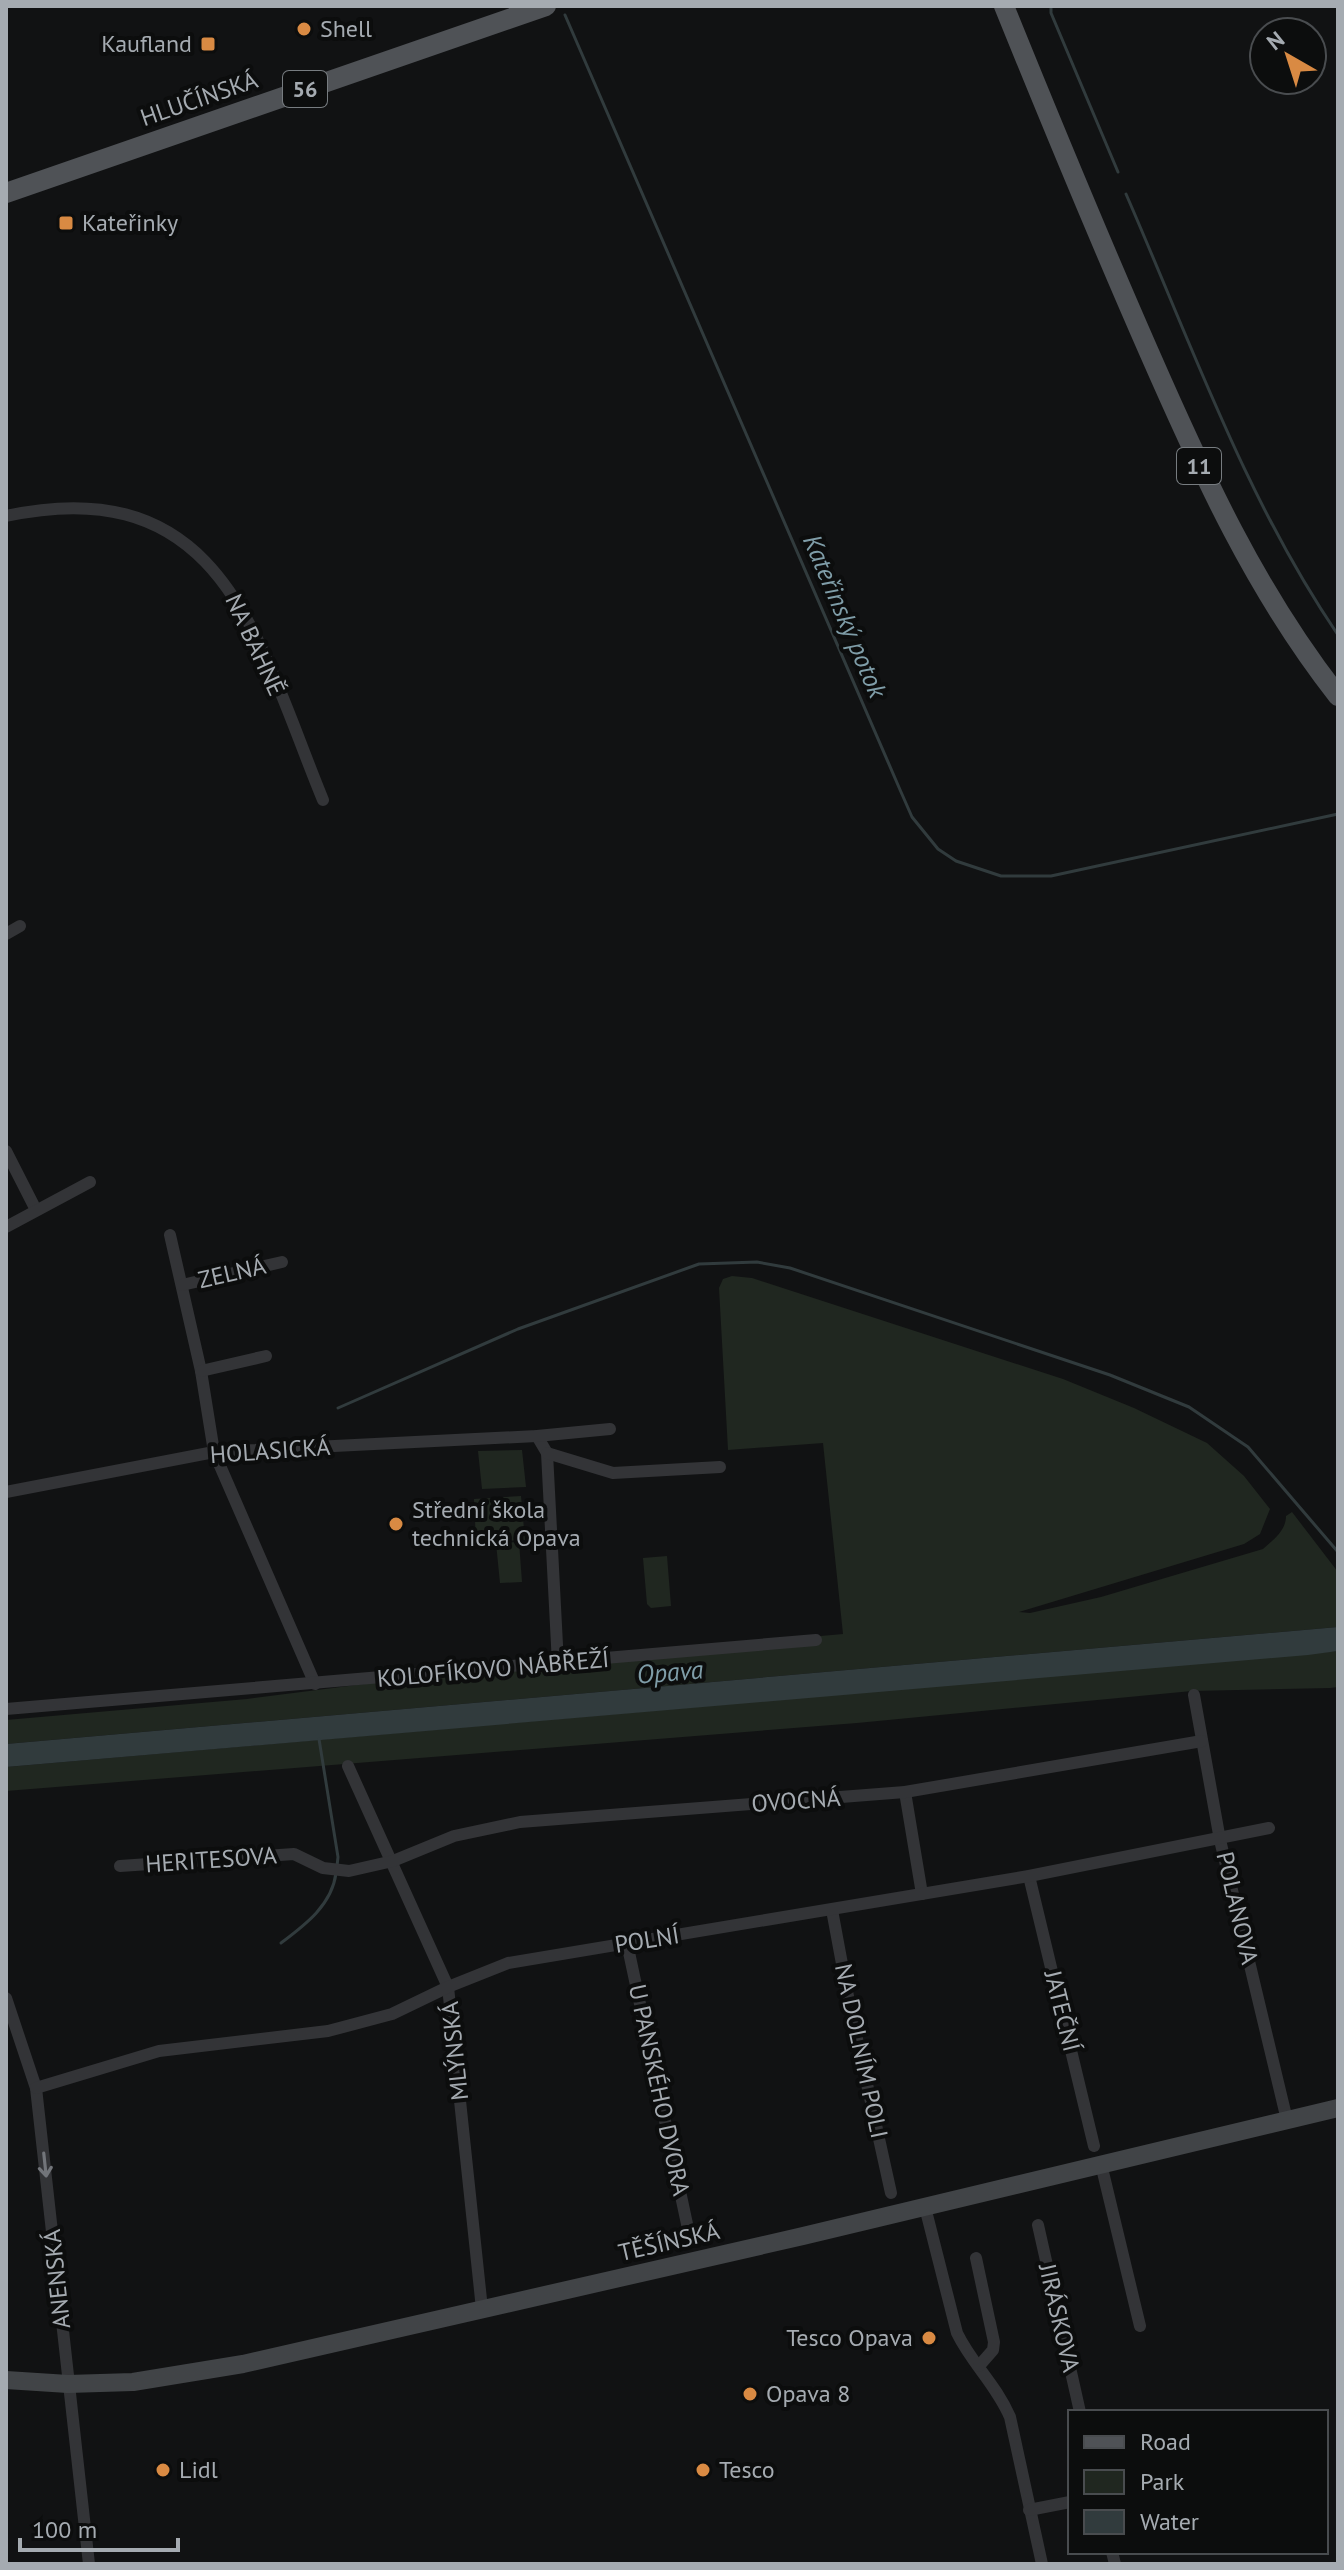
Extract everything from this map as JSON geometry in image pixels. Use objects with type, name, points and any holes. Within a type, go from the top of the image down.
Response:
[{"type":"main road","name":"HLUČÍNSKÁ","points":[[7,189],[546,6]]},
{"type":"main road","name":"11","points":[[1004,6],[1093,224],[1195,457],[1233,533],[1282,616],[1336,694]]},
{"type":"street","name":"NA BAHNĚ","points":[[6,516],[53,508],[84,509],[132,517],[158,526],[204,558],[235,596],[253,630],[323,800]]},
{"type":"street","points":[[6,934],[20,926]]},
{"type":"street","points":[[6,1151],[36,1210]]},
{"type":"street","points":[[6,1227],[90,1182]]},
{"type":"street","name":"ZELNÁ","points":[[170,1235],[201,1371],[214,1452]]},
{"type":"street","name":"ZELNÁ","points":[[182,1285],[282,1262]]},
{"type":"street","points":[[201,1371],[266,1356]]},
{"type":"street","name":"HOLASICKÁ","points":[[6,1492],[214,1452],[537,1436],[610,1429]]},
{"type":"street","points":[[537,1436],[547,1453],[558,1664]]},
{"type":"street","points":[[214,1452],[315,1684]]},
{"type":"street","points":[[547,1453],[613,1473],[720,1467]]},
{"type":"street","name":"KOLOFÍKOVO NÁBŘEŽÍ","points":[[6,1709],[816,1640]]},
{"type":"street","name":"POLANOVA","points":[[1194,1695],[1220,1840],[1287,2120]]},
{"type":"street","name":"OVOCNÁ","points":[[393,1861],[454,1836],[520,1822],[905,1792],[1202,1741]]},
{"type":"street","name":"MLÝNSKÁ","points":[[348,1766],[448,1987],[482,2309]]},
{"type":"street","points":[[905,1792],[922,1894]]},
{"type":"street","name":"POLNÍ","points":[[36,2088],[159,2051],[328,2031],[392,2014],[508,1963],[1029,1876],[1269,1828]]},
{"type":"street","name":"HERITESOVA","points":[[120,1866],[294,1854],[323,1868],[349,1871],[393,1861]]},
{"type":"street","name":"JATEČNÍ","points":[[1029,1876],[1140,2326]]},
{"type":"street","name":"NA DOLNÍM POLI","points":[[832,1910],[891,2193]]},
{"type":"street","name":"U PANSKÉHO DVORA","points":[[627,1943],[690,2238]]},
{"type":"street","name":"ANENSKÁ","points":[[6,1998],[36,2088],[89,2564]]},
{"type":"street","name":"TĚŠÍNSKÁ","points":[[6,2380],[68,2384],[133,2382],[243,2364],[925,2207],[1098,2155],[1338,2108]]},
{"type":"street","points":[[925,2207],[954,2325],[967,2352],[1001,2396],[1010,2417],[1042,2564]]},
{"type":"street","name":"JIRÁSKOVA","points":[[1038,2225],[1080,2410]]},
{"type":"street","points":[[976,2258],[994,2342],[993,2350],[979,2366]]},
{"type":"street","points":[[1029,2510],[1068,2502]]},
{"type":"green space","points":[[732,1276],[752,1278],[1063,1379],[1134,1408],[1207,1443],[1244,1476],[1270,1509],[1260,1534],[1244,1544],[1019,1612],[1030,1613],[1101,1597],[1263,1549],[1278,1535],[1286,1516],[1292,1512],[1338,1572],[1338,1627],[6,1744],[6,1720],[247,1699],[553,1660],[843,1634],[823,1443],[728,1450],[719,1288],[723,1279]]},
{"type":"green space","points":[[522,1450],[526,1487],[482,1489],[478,1451]]},
{"type":"green space","points":[[521,1496],[525,1540],[476,1542],[474,1499]]},
{"type":"green space","points":[[519,1542],[522,1582],[500,1583],[496,1543]]},
{"type":"green space","points":[[667,1556],[671,1606],[651,1608],[647,1604],[643,1558]]},
{"type":"green space","points":[[1338,1651],[1338,1687],[1330,1688],[1192,1691],[857,1723],[6,1791],[6,1767]]},
{"type":"water","points":[[1338,1627],[1338,1651],[1308,1655],[6,1767],[6,1744]]},
{"type":"waterway","points":[[1051,6],[1051,13],[1118,172]]},
{"type":"waterway","name":"Kateřinský potok","points":[[565,15],[912,817],[938,849],[956,861],[1001,876],[1051,876],[1338,814]]},
{"type":"waterway","points":[[1126,194],[1248,475],[1275,530],[1338,635]]},
{"type":"waterway","points":[[338,1408],[518,1329],[699,1264],[757,1262],[790,1268],[1110,1375],[1189,1407],[1248,1447],[1338,1552]]},
{"type":"waterway","points":[[319,1739],[337,1866]]},
{"type":"waterway","points":[[281,1943],[323,1904],[336,1873]]},
{"type":"place","name":"Shell","points":[[304,29]]},
{"type":"place","name":"Kaufland","points":[[208,44]]},
{"type":"place","name":"Kateřinky","points":[[66,223]]},
{"type":"place","name":"Střední škola technická Opava","points":[[396,1524]]},
{"type":"place","name":"Tesco Opava","points":[[929,2338]]},
{"type":"place","name":"Opava 8","points":[[750,2394]]},
{"type":"place","name":"Lidl","points":[[163,2470]]},
{"type":"place","name":"Tesco","points":[[703,2470]]},
{"type":"water label","name":"Opava","points":[[670,1672]]}]
